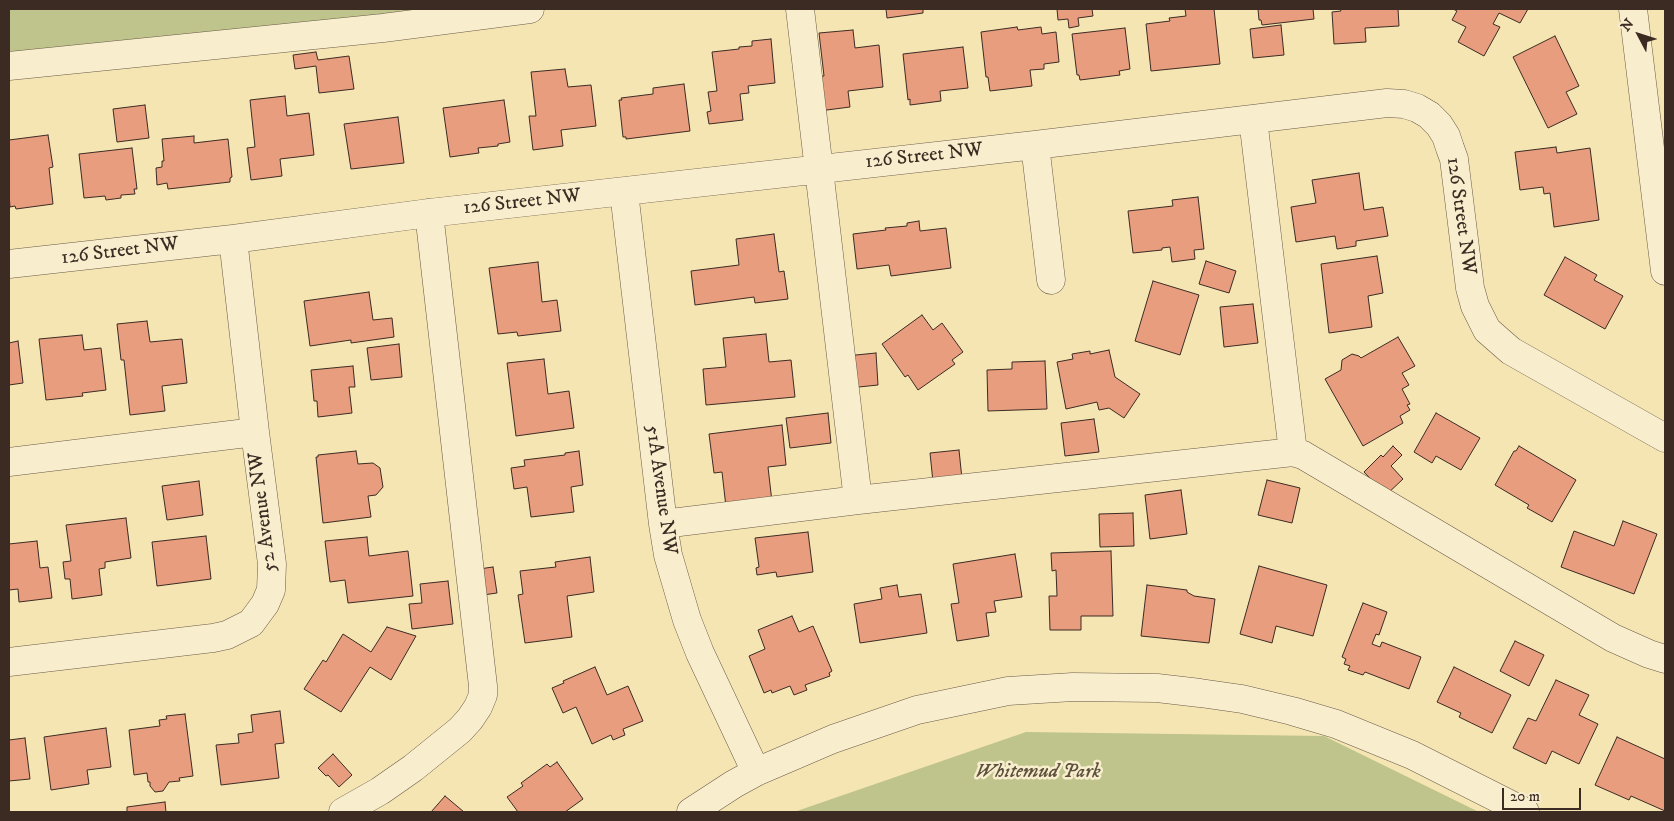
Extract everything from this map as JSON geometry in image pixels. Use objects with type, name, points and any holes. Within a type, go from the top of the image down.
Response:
[{"type":"street","points":[[9,66],[383,28],[530,9]]},
{"type":"street","points":[[800,9],[858,500]]},
{"type":"street","points":[[1633,9],[1665,271]]},
{"type":"street","name":"126 Street NW","points":[[9,264],[233,239],[429,213],[1035,145],[1387,103],[1404,104],[1417,108],[1429,115],[1446,136],[1454,159],[1470,288],[1475,306],[1487,330],[1511,351],[1665,438]]},
{"type":"street","points":[[1253,119],[1293,452]]},
{"type":"street","points":[[1035,145],[1051,280]]},
{"type":"street","name":"51A Avenue NW","points":[[624,192],[668,555],[687,620],[708,673],[756,772]]},
{"type":"street","points":[[343,812],[380,791],[413,768],[460,730],[478,707],[483,695],[429,213]]},
{"type":"street","name":"52 Avenue NW","points":[[9,662],[213,638],[233,632],[251,623],[265,604],[271,590],[272,576],[233,239]]},
{"type":"street","points":[[9,462],[254,432]]},
{"type":"street","points":[[663,524],[858,500],[1293,452],[1303,455],[1613,638],[1665,659]]},
{"type":"street","points":[[691,812],[756,772],[876,723],[917,710],[1008,690],[1073,687],[1157,688],[1242,699],[1292,711],[1336,724],[1412,755],[1525,812]]},
{"type":"green space","points":[[9,9],[453,9],[9,55]]},
{"type":"green space","name":"Whitemud Park","points":[[1026,732],[1324,736],[1479,812],[794,812]]},
{"type":"building","points":[[886,9],[923,9],[923,13],[887,18]]},
{"type":"building","points":[[1057,9],[1092,9],[1093,16],[1078,18],[1079,26],[1069,28],[1068,19],[1058,20]]},
{"type":"building","points":[[1185,9],[1214,9],[1220,64],[1151,71],[1146,24],[1170,21],[1169,18],[1186,16]]},
{"type":"building","points":[[1258,9],[1313,9],[1314,19],[1262,25],[1261,20],[1259,20]]},
{"type":"building","points":[[1340,9],[1398,9],[1399,26],[1365,28],[1366,42],[1334,44],[1332,12],[1341,11]]},
{"type":"building","points":[[1453,9],[1528,9],[1520,23],[1499,13],[1493,24],[1500,27],[1484,56],[1458,42],[1466,27],[1452,20],[1457,11]]},
{"type":"building","points":[[1281,25],[1284,55],[1253,58],[1250,29]]},
{"type":"building","points":[[1017,27],[1018,30],[1041,27],[1042,34],[1056,32],[1059,62],[1044,64],[1044,69],[1030,70],[1032,86],[990,91],[988,77],[986,77],[981,32]]},
{"type":"building","points":[[1125,28],[1130,69],[1119,71],[1120,75],[1080,80],[1079,75],[1077,75],[1072,34]]},
{"type":"building","points":[[853,30],[855,48],[879,45],[883,87],[848,91],[850,107],[819,111],[815,77],[824,76],[819,33]]},
{"type":"building","points":[[1555,36],[1579,86],[1566,92],[1577,114],[1548,128],[1513,57]]},
{"type":"building","points":[[771,39],[775,83],[748,86],[749,93],[740,94],[743,120],[709,124],[707,112],[711,111],[708,92],[717,91],[712,52],[739,49],[739,47],[752,46],[752,41]]},
{"type":"building","points":[[963,47],[968,88],[940,91],[941,101],[910,105],[903,54]]},
{"type":"building","points":[[316,52],[318,60],[349,56],[354,89],[319,93],[316,66],[295,69],[293,55]]},
{"type":"building","points":[[565,69],[568,87],[591,85],[596,126],[561,130],[563,146],[533,150],[529,116],[536,116],[531,72]]},
{"type":"building","points":[[684,84],[690,131],[626,139],[626,137],[623,137],[619,100],[622,100],[621,98],[653,94],[653,88]]},
{"type":"building","points":[[285,96],[287,116],[309,113],[314,155],[280,159],[282,176],[251,180],[247,148],[255,147],[250,100]]},
{"type":"building","points":[[504,100],[510,142],[498,144],[498,146],[478,148],[479,153],[450,157],[443,108]]},
{"type":"building","points":[[145,105],[149,138],[117,142],[113,109]]},
{"type":"building","points":[[398,117],[404,163],[351,169],[344,124]]},
{"type":"building","points":[[48,135],[53,167],[49,168],[53,204],[16,209],[15,206],[10,207],[9,140]]},
{"type":"building","points":[[194,136],[194,143],[228,139],[232,177],[230,182],[168,189],[167,183],[157,185],[156,168],[162,167],[162,161],[164,161],[162,139]]},
{"type":"building","points":[[1556,147],[1557,153],[1590,148],[1599,220],[1554,227],[1550,193],[1544,194],[1543,187],[1520,190],[1515,152]]},
{"type":"building","points":[[132,148],[137,189],[134,189],[135,194],[121,195],[121,198],[106,200],[105,196],[84,198],[79,154]]},
{"type":"building","points":[[1359,173],[1364,210],[1383,207],[1388,236],[1356,241],[1356,246],[1337,249],[1335,236],[1296,242],[1291,207],[1316,203],[1312,180]]},
{"type":"building","points":[[1198,197],[1204,249],[1194,250],[1195,259],[1172,262],[1170,247],[1162,248],[1162,250],[1133,253],[1128,211],[1173,206],[1172,200]]},
{"type":"building","points":[[919,221],[920,231],[946,228],[951,268],[891,276],[889,265],[857,269],[853,234],[907,226],[907,223]]},
{"type":"building","points":[[774,234],[779,272],[784,271],[788,299],[755,303],[754,297],[695,305],[691,271],[739,265],[736,239]]},
{"type":"building","points":[[1377,256],[1383,293],[1368,296],[1372,327],[1329,333],[1321,264]]},
{"type":"building","points":[[1565,257],[1597,275],[1594,280],[1623,296],[1605,329],[1544,295]]},
{"type":"building","points":[[1206,261],[1236,271],[1229,293],[1199,284]]},
{"type":"building","points":[[538,262],[542,302],[557,300],[561,331],[518,336],[517,332],[498,334],[489,268]]},
{"type":"building","points":[[1153,281],[1199,295],[1180,355],[1135,341]]},
{"type":"building","points":[[369,292],[373,320],[392,318],[394,337],[351,343],[351,340],[310,346],[304,301]]},
{"type":"building","points":[[1253,304],[1258,343],[1224,347],[1220,307]]},
{"type":"building","points":[[922,315],[933,330],[942,323],[963,352],[952,360],[955,364],[918,390],[908,375],[905,377],[882,344]]},
{"type":"building","points":[[147,321],[150,342],[182,339],[187,383],[162,386],[165,411],[130,415],[124,360],[121,360],[117,324]]},
{"type":"building","points":[[766,334],[769,362],[791,360],[795,397],[706,405],[703,369],[726,367],[723,338]]},
{"type":"building","points":[[82,335],[84,350],[101,348],[106,390],[82,393],[83,396],[46,400],[39,339]]},
{"type":"building","points":[[1398,337],[1415,366],[1402,373],[1409,385],[1402,389],[1410,404],[1407,405],[1410,410],[1400,416],[1403,423],[1363,446],[1325,379],[1341,370],[1342,360],[1352,354],[1361,358]]},
{"type":"building","points":[[18,341],[23,383],[9,385],[9,343]]},
{"type":"building","points":[[399,344],[402,377],[371,380],[367,348]]},
{"type":"building","points":[[1109,350],[1115,377],[1140,394],[1124,418],[1109,408],[1099,410],[1097,402],[1066,409],[1057,362],[1073,359],[1072,354],[1090,351],[1090,354]]},
{"type":"building","points":[[876,353],[878,385],[849,388],[846,356]]},
{"type":"building","points":[[544,359],[548,394],[569,391],[574,428],[516,436],[507,363]]},
{"type":"building","points":[[1045,361],[1047,409],[988,411],[987,370],[1012,369],[1012,362]]},
{"type":"building","points":[[353,366],[355,387],[349,387],[352,413],[318,417],[317,401],[314,401],[311,370]]},
{"type":"building","points":[[828,413],[831,443],[790,448],[786,418]]},
{"type":"building","points":[[1436,413],[1480,438],[1461,470],[1436,456],[1432,463],[1414,452]]},
{"type":"building","points":[[1094,419],[1099,452],[1065,456],[1061,423]]},
{"type":"building","points":[[782,425],[786,465],[768,467],[772,502],[726,507],[722,472],[714,473],[709,434]]},
{"type":"building","points":[[1393,446],[1402,455],[1391,466],[1403,479],[1386,495],[1364,472],[1381,455],[1383,457]]},
{"type":"building","points":[[1519,446],[1576,480],[1552,522],[1527,508],[1529,505],[1495,485],[1514,451]]},
{"type":"building","points":[[959,450],[962,479],[933,482],[930,453]]},
{"type":"building","points":[[356,451],[358,464],[373,463],[380,468],[383,487],[376,495],[368,496],[371,517],[323,523],[316,457],[318,455]]},
{"type":"building","points":[[579,451],[583,485],[571,487],[574,512],[531,517],[527,487],[514,489],[511,468],[525,466],[524,460],[565,455],[565,453]]},
{"type":"building","points":[[1267,480],[1300,488],[1292,523],[1258,515]]},
{"type":"building","points":[[199,481],[203,515],[167,520],[162,486]]},
{"type":"building","points":[[1181,490],[1187,534],[1150,539],[1145,495]]},
{"type":"building","points":[[1133,513],[1134,546],[1100,547],[1099,514]]},
{"type":"building","points":[[126,518],[131,558],[105,562],[105,568],[99,569],[102,595],[72,599],[70,579],[65,579],[63,562],[71,561],[66,525]]},
{"type":"building","points":[[1623,521],[1657,534],[1634,594],[1561,567],[1574,531],[1614,546]]},
{"type":"building","points":[[808,532],[813,572],[777,577],[776,572],[757,575],[756,568],[759,567],[755,538]]},
{"type":"building","points":[[206,536],[211,579],[157,586],[152,542]]},
{"type":"building","points":[[367,537],[369,556],[408,551],[413,596],[348,603],[345,580],[330,582],[325,541]]},
{"type":"building","points":[[37,541],[40,568],[48,567],[52,598],[19,602],[18,589],[9,590],[9,544]]},
{"type":"building","points":[[1111,551],[1113,616],[1081,616],[1081,630],[1050,630],[1049,596],[1057,596],[1056,570],[1052,571],[1051,553]]},
{"type":"building","points":[[1015,554],[1022,597],[994,601],[996,612],[986,613],[989,636],[957,641],[951,604],[959,603],[953,564]]},
{"type":"building","points":[[590,557],[594,592],[567,596],[572,637],[525,643],[518,595],[523,594],[520,571],[556,567],[555,562]]},
{"type":"building","points":[[1259,566],[1327,585],[1313,636],[1276,626],[1272,643],[1240,634]]},
{"type":"building","points":[[493,567],[497,593],[476,596],[472,570]]},
{"type":"building","points":[[448,581],[453,624],[412,629],[409,604],[422,603],[420,584]]},
{"type":"building","points":[[897,585],[899,597],[921,594],[927,633],[860,643],[854,604],[882,599],[880,588]]},
{"type":"building","points":[[1147,585],[1187,590],[1187,592],[1194,596],[1215,599],[1209,643],[1141,636]]},
{"type":"building","points":[[1363,603],[1387,612],[1379,635],[1376,634],[1372,644],[1380,647],[1382,642],[1421,657],[1409,689],[1365,672],[1363,675],[1348,670],[1350,666],[1344,664],[1346,659],[1342,657]]},
{"type":"building","points":[[792,616],[799,632],[813,626],[832,671],[829,673],[830,676],[805,685],[807,690],[794,695],[790,686],[772,693],[771,690],[764,693],[749,656],[765,649],[758,630]]},
{"type":"building","points":[[387,627],[416,636],[391,680],[370,667],[341,712],[304,689],[323,660],[326,662],[343,634],[371,652]]},
{"type":"building","points":[[1515,641],[1544,655],[1529,686],[1500,671]]},
{"type":"building","points":[[595,667],[607,695],[628,686],[643,721],[623,729],[625,735],[613,740],[611,735],[592,744],[576,707],[563,713],[552,688]]},
{"type":"building","points":[[1454,667],[1511,695],[1492,733],[1459,717],[1461,713],[1437,702]]},
{"type":"building","points":[[1556,680],[1589,695],[1579,715],[1598,724],[1579,764],[1552,751],[1546,764],[1513,748],[1528,718],[1536,721]]},
{"type":"building","points":[[280,711],[284,743],[275,744],[279,778],[221,785],[216,745],[239,743],[238,734],[253,732],[251,715]]},
{"type":"building","points":[[185,714],[193,776],[179,778],[180,781],[169,782],[163,791],[155,792],[150,786],[150,782],[148,782],[147,773],[134,775],[129,730],[160,726],[159,720],[167,719],[166,716]]},
{"type":"building","points":[[106,728],[111,767],[87,770],[89,784],[51,790],[44,737]]},
{"type":"building","points":[[1617,737],[1665,759],[1665,811],[1631,796],[1629,800],[1595,785]]},
{"type":"building","points":[[25,738],[30,779],[9,781],[9,740]]},
{"type":"building","points":[[333,754],[352,775],[339,787],[328,775],[326,776],[318,768]]},
{"type":"building","points":[[557,762],[583,799],[565,812],[518,812],[507,797],[523,786],[521,783],[547,764],[550,767]]},
{"type":"building","points":[[445,796],[464,812],[431,812]]},
{"type":"building","points":[[165,802],[166,812],[127,812],[127,807]]}]
